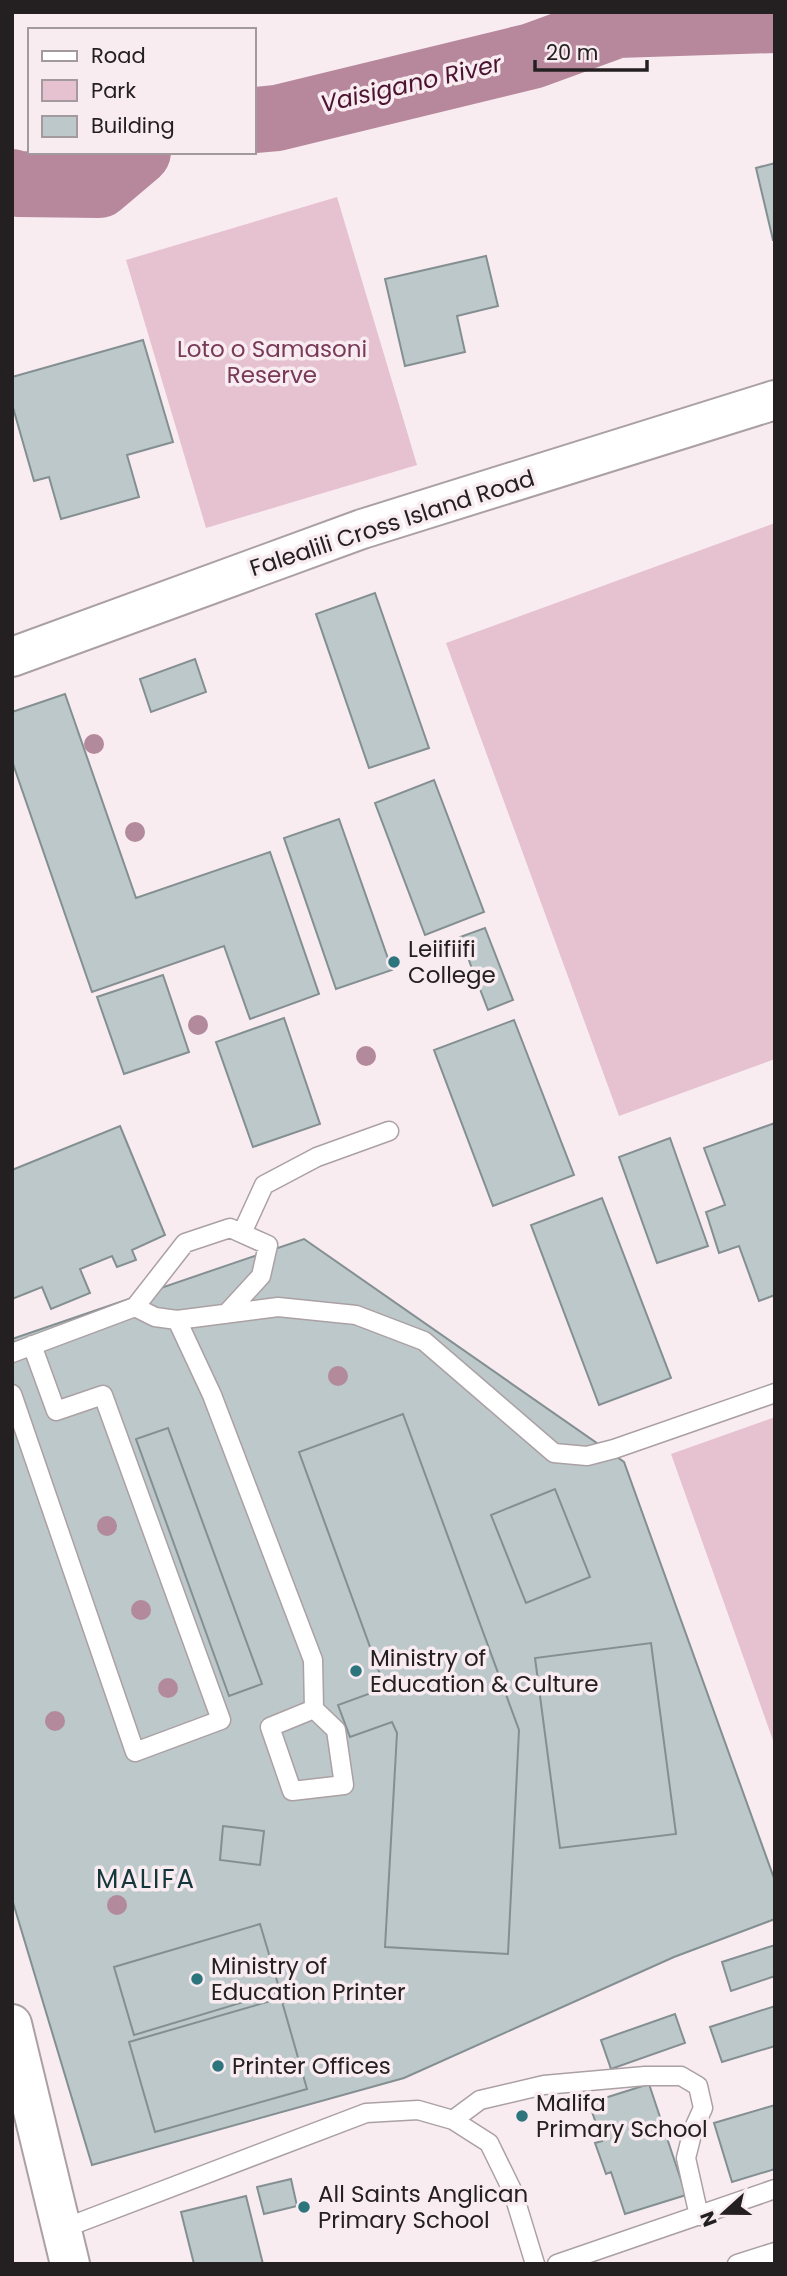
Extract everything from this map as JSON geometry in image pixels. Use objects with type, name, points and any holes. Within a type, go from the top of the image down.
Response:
[{"type":"main road","name":"Falealili Cross Island Road","points":[[12,657],[362,529],[775,400]]},
{"type":"main road","points":[[12,2024],[66,2246]]},
{"type":"lane","points":[[242,1233],[264,1185],[317,1157],[389,1131]]},
{"type":"lane","points":[[12,1353],[135,1307],[185,1243],[230,1228],[268,1245],[261,1276],[226,1314]]},
{"type":"lane","points":[[135,1307],[155,1317],[177,1320],[278,1307],[356,1315],[424,1341],[554,1453],[587,1456],[614,1449],[775,1393]]},
{"type":"lane","points":[[177,1320],[212,1395],[313,1660],[314,1710],[336,1730],[344,1785],[292,1791],[270,1727],[314,1710]]},
{"type":"lane","points":[[12,1394],[135,1752],[221,1720],[103,1395],[56,1412],[33,1345]]},
{"type":"lane","points":[[453,2120],[480,2100],[544,2085],[645,2076],[681,2076],[698,2086],[703,2108],[693,2130],[686,2158],[699,2216]]},
{"type":"lane","points":[[66,2246],[366,2113],[418,2110],[453,2120],[489,2143],[513,2192],[535,2264]]},
{"type":"lane","points":[[557,2264],[775,2189]]},
{"type":"lane","points":[[737,2264],[775,2252]]},
{"type":"green space","name":"Loto o Samasoni Reserve","points":[[337,197],[417,465],[206,528],[126,260]]},
{"type":"green space","points":[[775,523],[775,1059],[619,1116],[446,643]]},
{"type":"green space","points":[[775,1417],[775,1746],[671,1454]]},
{"type":"building","points":[[775,163],[775,240],[773,240],[756,168]]},
{"type":"building","points":[[486,256],[498,306],[457,316],[465,352],[405,366],[385,279]]},
{"type":"building","points":[[143,340],[173,442],[127,455],[139,497],[61,519],[49,477],[34,481],[12,404],[12,377]]},
{"type":"building","points":[[375,593],[429,748],[369,768],[316,614]]},
{"type":"building","points":[[195,659],[206,692],[151,712],[140,679]]},
{"type":"building","points":[[65,694],[136,898],[270,852],[319,994],[250,1019],[224,946],[92,992],[12,761],[12,712]]},
{"type":"building","points":[[434,780],[484,912],[425,935],[375,803]]},
{"type":"building","points":[[339,819],[392,970],[336,989],[284,838]]},
{"type":"building","points":[[485,928],[513,1000],[488,1010],[460,937]]},
{"type":"building","points":[[163,975],[189,1052],[124,1074],[97,997]]},
{"type":"building","points":[[284,1018],[320,1124],[253,1147],[216,1042]]},
{"type":"building","points":[[514,1020],[574,1175],[493,1206],[434,1050]]},
{"type":"building","points":[[775,1123],[775,1295],[759,1301],[739,1246],[719,1253],[706,1212],[725,1205],[704,1148]]},
{"type":"building","points":[[120,1126],[165,1235],[132,1250],[136,1260],[117,1267],[112,1256],[80,1269],[90,1293],[51,1309],[42,1287],[12,1299],[12,1170]]},
{"type":"building","points":[[670,1138],[708,1246],[657,1263],[619,1157]]},
{"type":"building","points":[[602,1198],[671,1378],[599,1405],[531,1225]]},
{"type":"building","name":"Ministry of Education & Culture","points":[[304,1239],[624,1462],[775,1881],[775,1919],[674,1957],[404,2078],[92,2165],[12,1899],[12,1339]]},
{"type":"building","points":[[403,1414],[519,1730],[508,1954],[385,1947],[397,1733],[392,1722],[350,1737],[338,1705],[385,1688],[299,1452]]},
{"type":"building","points":[[168,1428],[262,1684],[229,1696],[136,1439]]},
{"type":"building","points":[[555,1489],[590,1577],[526,1603],[491,1515]]},
{"type":"building","points":[[651,1643],[676,1834],[560,1848],[535,1658]]},
{"type":"building","points":[[223,1826],[264,1831],[260,1865],[220,1860]]},
{"type":"building","name":"Ministry of Education Printer","points":[[260,1924],[280,1991],[134,2035],[114,1967]]},
{"type":"building","points":[[775,1945],[775,1976],[731,1991],[722,1962]]},
{"type":"building","name":"Printer Offices","points":[[281,1998],[307,2089],[155,2132],[129,2042]]},
{"type":"building","points":[[775,2006],[775,2046],[722,2062],[710,2027]]},
{"type":"building","points":[[675,2014],[685,2043],[611,2069],[601,2040]]},
{"type":"building","points":[[649,2084],[686,2195],[625,2214],[611,2172],[606,2174],[595,2143],[602,2141],[589,2103]]},
{"type":"building","points":[[775,2105],[775,2169],[732,2182],[714,2123]]},
{"type":"building","points":[[291,2179],[297,2206],[264,2214],[257,2187]]},
{"type":"building","points":[[246,2196],[263,2264],[194,2264],[181,2212]]},
{"type":"waterway","name":"Vaisigano River","points":[[256,120],[277,118],[532,56],[617,25],[775,20]]},
{"type":"waterway","name":"Vaisigano River","points":[[12,182],[99,185],[136,154]]},
{"type":"place","name":"Leiifiifi College","points":[[394,962]]},
{"type":"place","name":"Ministry of Education & Culture","points":[[356,1671]]},
{"type":"place","name":"Ministry of Education Printer","points":[[197,1979]]},
{"type":"place","name":"Printer Offices","points":[[218,2066]]},
{"type":"place","name":"Malifa Primary School","points":[[522,2116]]},
{"type":"place","name":"All Saints Anglican Primary School","points":[[304,2207]]},
{"type":"district","name":"MALIFA","points":[[146,1879]]}]
